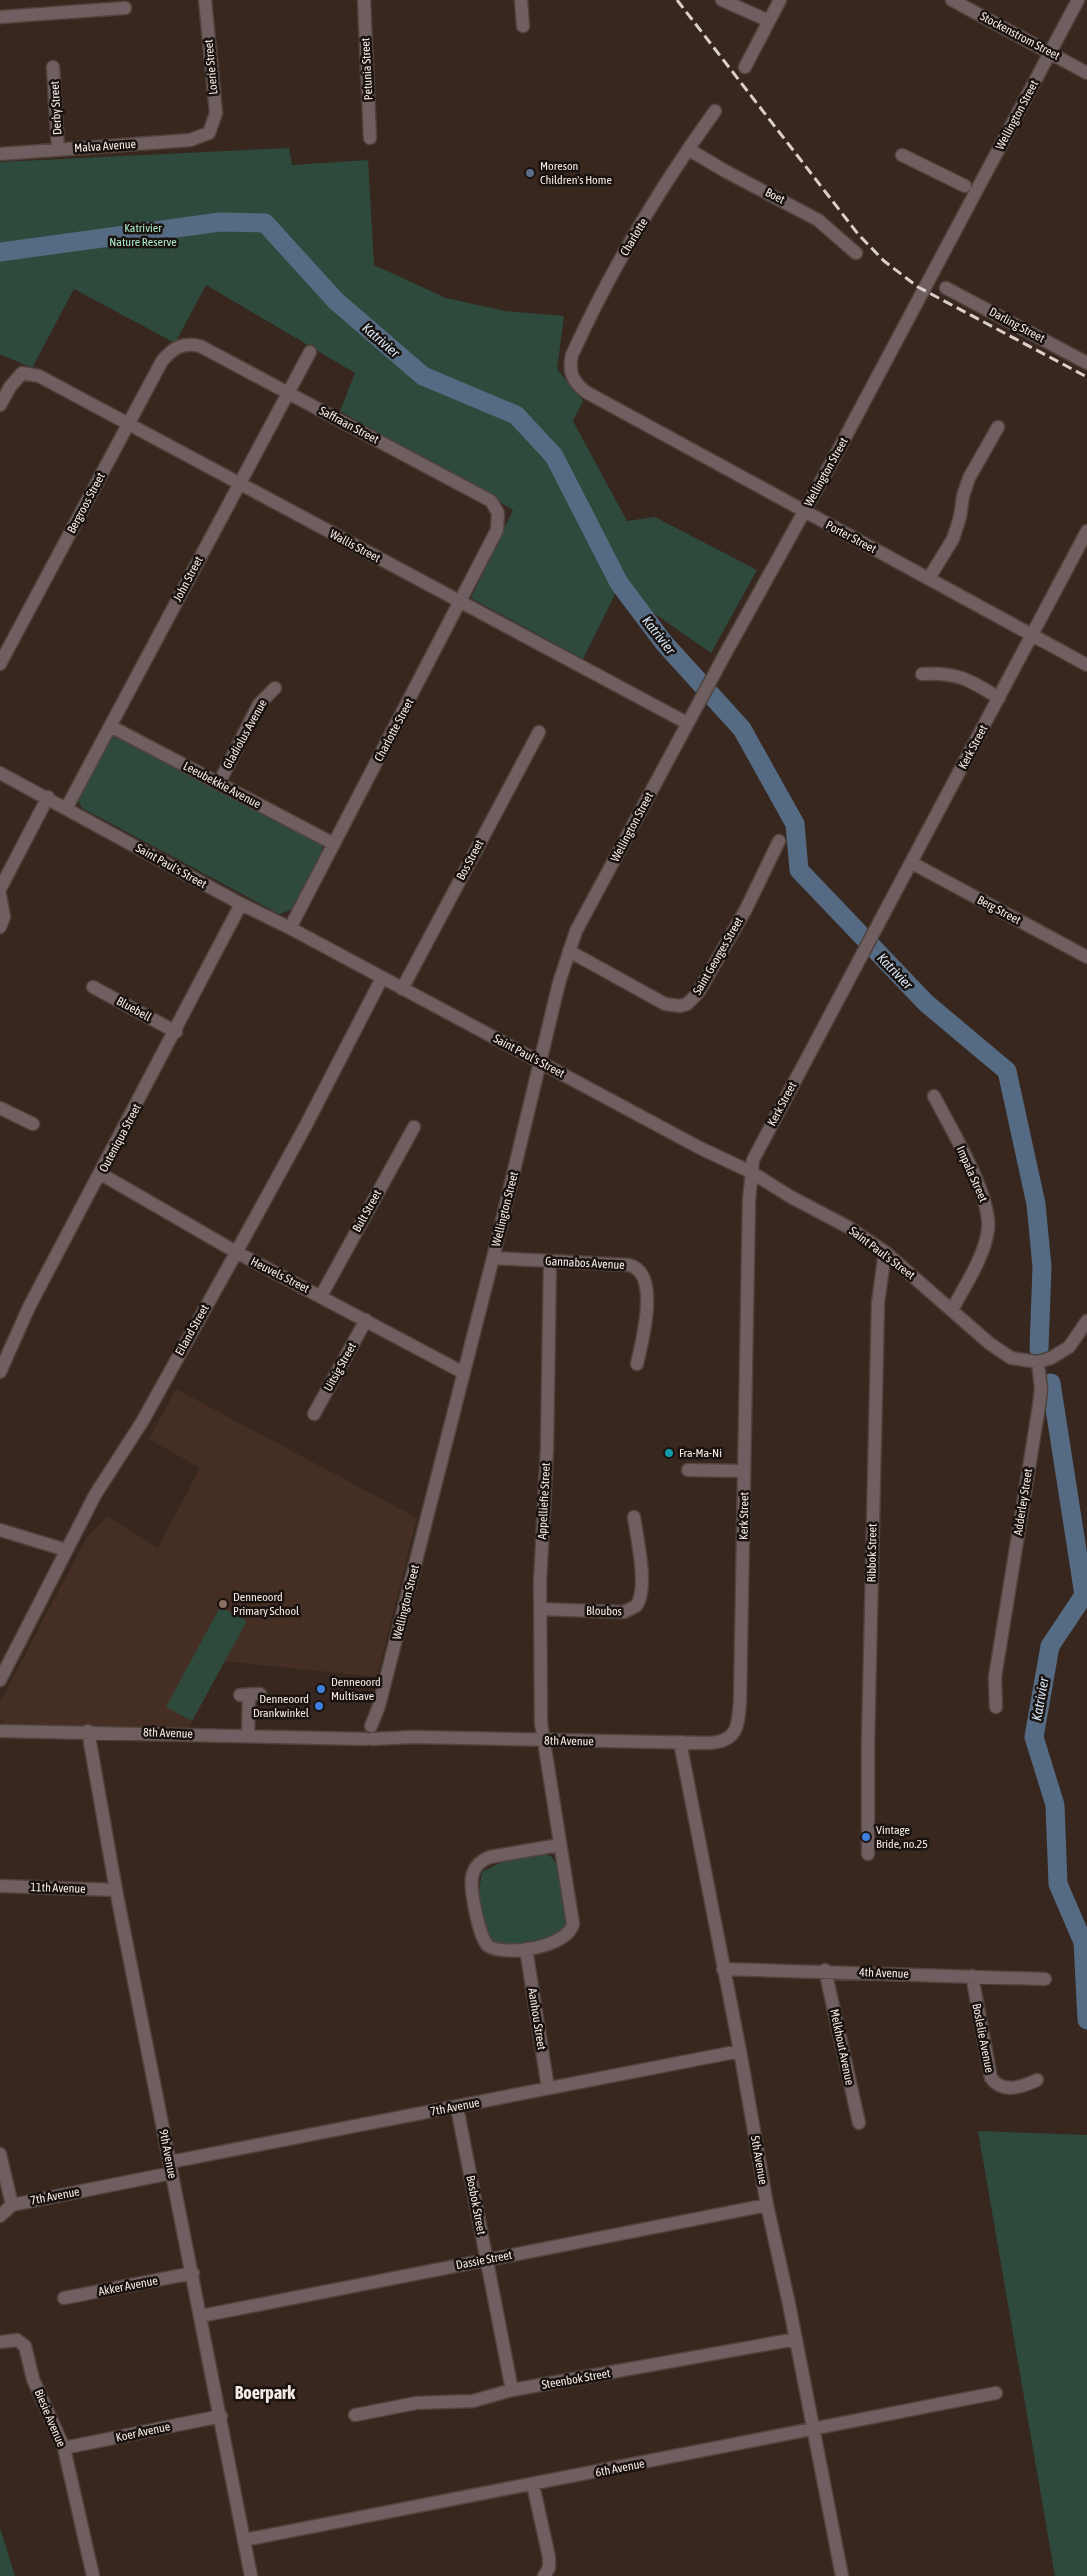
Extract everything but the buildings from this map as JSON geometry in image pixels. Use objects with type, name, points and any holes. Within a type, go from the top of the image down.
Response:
[{"type":"street","name":"Loerie Street","points":[[204,0],[216,113],[209,133]]},
{"type":"street","name":"Petunia Street","points":[[364,0],[370,138]]},
{"type":"street","points":[[521,0],[522,26]]},
{"type":"street","points":[[722,0],[769,21]]},
{"type":"street","points":[[745,67],[780,0]]},
{"type":"street","name":"Stockenstrom Street","points":[[952,0],[1087,73]]},
{"type":"street","name":"Wellington Street","points":[[370,1733],[382,1696],[462,1372],[493,1258],[539,1062],[569,951],[583,918],[936,269],[1078,0]]},
{"type":"street","points":[[0,17],[49,6],[125,8]]},
{"type":"street","name":"Derby Street","points":[[54,67],[58,149]]},
{"type":"street","name":"Charlotte","points":[[570,372],[572,355],[625,251],[688,149],[715,110]]},
{"type":"street","name":"Malva Avenue","points":[[0,154],[190,140],[209,133]]},
{"type":"street","name":"Boet","points":[[688,149],[818,220],[856,253]]},
{"type":"street","points":[[902,155],[965,186]]},
{"type":"street","name":"Darling Street","points":[[946,288],[1087,363]]},
{"type":"street","name":"Saffraan Street","points":[[177,347],[185,345],[200,346],[491,501],[498,513],[497,530]]},
{"type":"street","name":"Bergroos Street","points":[[0,664],[162,361],[177,347]]},
{"type":"street","name":"John Street","points":[[67,807],[310,352]]},
{"type":"street","name":"Porter Street","points":[[570,372],[574,380],[586,392],[1087,665]]},
{"type":"street","name":"Wallis Street","points":[[0,405],[10,387],[22,373],[39,376],[688,723]]},
{"type":"street","points":[[929,578],[953,539],[960,516],[963,496],[970,478],[998,427]]},
{"type":"street","name":"Charlotte Street","points":[[290,928],[461,603],[497,530]]},
{"type":"street","name":"Kerk Street","points":[[725,1740],[735,1730],[739,1717],[751,1172],[756,1152],[1000,698],[1087,531]]},
{"type":"street","points":[[922,674],[940,673],[966,678],[1000,698]]},
{"type":"street","name":"Gladiolus Avenue","points":[[219,783],[259,704],[275,688]]},
{"type":"street","name":"Leeubekkie Avenue","points":[[110,726],[334,844]]},
{"type":"street","name":"Bos Street","points":[[402,989],[539,732]]},
{"type":"street","name":"Saint Paul's Street","points":[[0,772],[241,904],[290,928],[700,1148],[751,1172],[791,1197],[848,1227],[886,1252],[999,1352],[1022,1361],[1038,1362]]},
{"type":"street","points":[[0,889],[48,797]]},
{"type":"street","name":"Saint Georges Street","points":[[569,951],[665,1004],[680,1006],[687,1004],[698,993],[730,938],[779,841]]},
{"type":"street","name":"Berg Street","points":[[912,863],[1087,957]]},
{"type":"street","points":[[0,895],[4,917],[0,927]]},
{"type":"street","name":"Outeniqua Street","points":[[0,1372],[29,1307],[176,1032],[241,904]]},
{"type":"street","name":"Eiland Street","points":[[0,1680],[95,1495],[142,1422],[305,1127],[382,978]]},
{"type":"street","name":"Bluebell","points":[[93,987],[176,1032]]},
{"type":"street","name":"Impala Street","points":[[934,1096],[979,1186],[986,1204],[988,1219],[984,1245],[952,1310]]},
{"type":"street","points":[[0,1108],[33,1124]]},
{"type":"street","name":"Bult Street","points":[[321,1296],[414,1127]]},
{"type":"street","name":"Heuvels Street","points":[[100,1174],[236,1252],[462,1372]]},
{"type":"street","name":"Ribbok Street","points":[[868,1854],[868,1743],[878,1303],[886,1252]]},
{"type":"street","name":"Gannabos Avenue","points":[[493,1258],[629,1265],[638,1269],[645,1281],[647,1298],[637,1364]]},
{"type":"street","name":"Appelliefie Street","points":[[543,1740],[540,1609],[547,1449],[550,1261]]},
{"type":"street","name":"Uitsig Street","points":[[314,1414],[366,1320]]},
{"type":"street","points":[[1038,1362],[1051,1358],[1069,1346],[1087,1321]]},
{"type":"street","name":"Adderley Street","points":[[996,1706],[995,1677],[1039,1406],[1041,1389],[1038,1362]]},
{"type":"street","points":[[688,1470],[744,1470]]},
{"type":"street","name":"Bloubos","points":[[540,1609],[624,1612],[636,1606],[642,1592],[634,1517]]},
{"type":"street","points":[[0,1530],[66,1550]]},
{"type":"street","points":[[248,1736],[250,1695]]},
{"type":"street","name":"8th Avenue","points":[[0,1731],[88,1731],[336,1737],[370,1733],[413,1737],[715,1743],[725,1740]]},
{"type":"street","name":"9th Avenue","points":[[88,1731],[116,1890],[251,2576]]},
{"type":"street","points":[[543,1740],[559,1845],[572,1908],[572,1929],[566,1936],[557,1941],[526,1949],[499,1951],[485,1943],[480,1930],[474,1898],[473,1873],[481,1862],[490,1858],[559,1845]]},
{"type":"street","name":"5th Avenue","points":[[680,1742],[740,2051],[766,2205],[796,2339],[842,2576]]},
{"type":"street","name":"11th Avenue","points":[[0,1886],[116,1890]]},
{"type":"street","name":"Aanhou Street","points":[[526,1949],[548,2088]]},
{"type":"street","name":"4th Avenue","points":[[723,1968],[1045,1979]]},
{"type":"street","name":"Melkhout Avenue","points":[[825,1970],[859,2123]]},
{"type":"street","name":"Boslelie Avenue","points":[[972,1976],[991,2078],[1001,2086],[1014,2088],[1037,2080]]},
{"type":"street","name":"7th Avenue","points":[[12,2205],[171,2168],[457,2107],[740,2051]]},
{"type":"street","name":"Bosbok Street","points":[[457,2107],[512,2390]]},
{"type":"street","points":[[0,2154],[12,2205],[0,2216]]},
{"type":"street","name":"Dassie Street","points":[[201,2316],[766,2205]]},
{"type":"street","name":"Akker Avenue","points":[[64,2298],[193,2274]]},
{"type":"street","name":"Biesie Avenue","points":[[0,2342],[14,2339],[24,2344],[33,2379],[64,2448],[93,2576]]},
{"type":"street","name":"Steenbok Street","points":[[355,2414],[416,2403],[473,2401],[512,2390],[796,2339]]},
{"type":"street","name":"6th Avenue","points":[[244,2540],[533,2486],[996,2393]]},
{"type":"street","name":"Koer Avenue","points":[[64,2448],[221,2416]]},
{"type":"street","points":[[533,2486],[549,2557],[549,2568],[544,2576]]},
{"type":"shaded area","name":"Denneoord Primary School","points":[[176,1389],[417,1518],[377,1677],[224,1661],[189,1728],[4,1724],[0,1718],[0,1702],[87,1537],[108,1516],[158,1548],[200,1468],[149,1439]]},
{"type":"green space","name":"Katrivier Nature Reserve","points":[[289,148],[292,165],[368,160],[374,265],[446,298],[505,311],[564,316],[557,369],[583,401],[573,421],[627,521],[655,517],[757,570],[711,653],[618,588],[583,659],[471,598],[513,510],[340,411],[355,373],[206,285],[175,343],[74,289],[32,368],[0,354],[0,162]]},
{"type":"green space","points":[[117,735],[322,844],[322,856],[293,909],[279,914],[82,808],[78,800],[79,794],[111,739]]},
{"type":"green space","points":[[220,1607],[247,1621],[192,1721],[166,1707]]},
{"type":"green space","points":[[545,1854],[552,1857],[560,1870],[569,1922],[557,1938],[505,1948],[496,1947],[486,1935],[479,1891],[482,1872],[502,1862]]},
{"type":"green space","points":[[978,2131],[1087,2135],[1087,2576],[1055,2576]]},
{"type":"green space","points":[[0,2528],[15,2576],[0,2576]]},
{"type":"waterway","name":"Katrivier","points":[[0,252],[220,222],[265,223],[336,301],[423,376],[516,415],[554,456],[619,583],[664,643],[742,729],[795,824],[799,870],[926,1003],[1007,1071],[1036,1204],[1042,1267],[1039,1349]]},
{"type":"waterway","name":"Katrivier","points":[[1051,1383],[1084,1595],[1050,1646],[1034,1737],[1055,1805],[1058,1884],[1083,1942],[1087,2020]]},
{"type":"railway","points":[[677,0],[858,234],[884,261],[918,287],[1087,377]]},
{"type":"place","name":"Moreson Children's Home","points":[[530,173]]},
{"type":"place","name":"Fra-Ma-Ni","points":[[669,1453]]},
{"type":"place","name":"Denneoord Primary School","points":[[223,1604]]},
{"type":"place","name":"Denneoord Multisave","points":[[321,1689]]},
{"type":"place","name":"Denneoord Drankwinkel","points":[[319,1706]]},
{"type":"place","name":"Vintage Bride, no.25","points":[[866,1837]]},
{"type":"district","name":"Boerpark","points":[[265,2392]]}]
